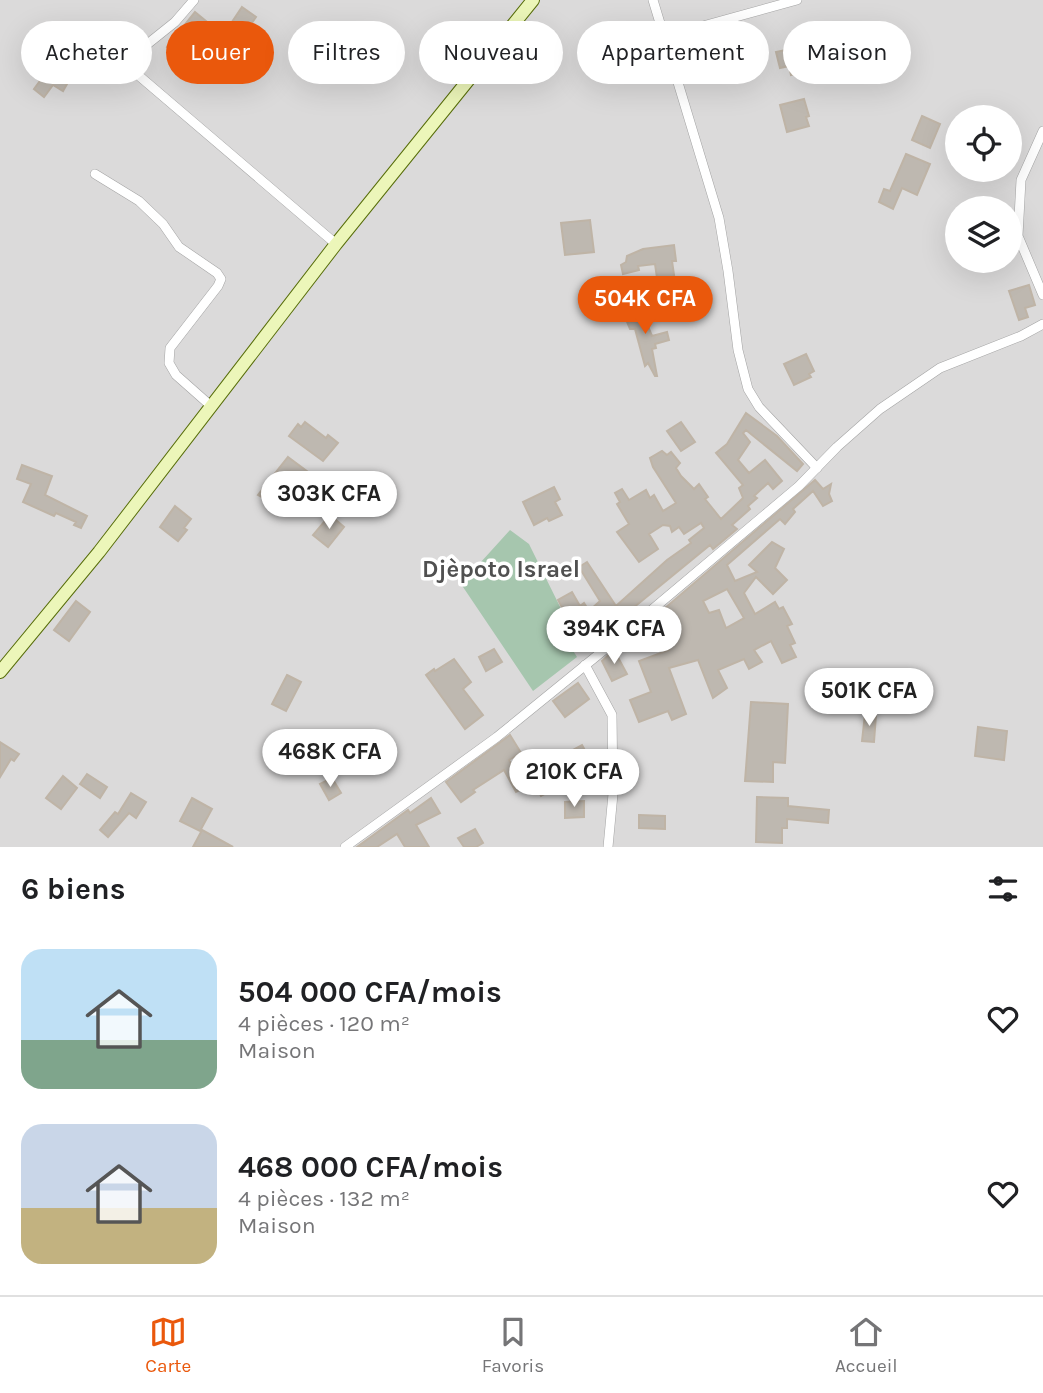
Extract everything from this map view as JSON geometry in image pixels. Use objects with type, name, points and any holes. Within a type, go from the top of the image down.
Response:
[{"type":"street","points":[[194,0],[175,22],[140,50],[131,60],[131,69],[336,244]]},
{"type":"street","points":[[0,672],[99,552],[336,244],[533,0]]},
{"type":"street","points":[[653,0],[659,21]]},
{"type":"street","points":[[721,21],[797,0]]},
{"type":"street","points":[[678,84],[719,218],[737,350],[748,389],[759,407],[817,468]]},
{"type":"street","points":[[1043,131],[1021,180],[1018,236],[1043,295]]},
{"type":"street","points":[[95,174],[139,201],[163,225],[179,247],[208,266],[220,279],[219,286],[170,348],[169,363],[176,375],[211,406]]},
{"type":"street","points":[[345,847],[497,737],[585,665],[757,523],[880,409],[940,368],[1021,337],[1043,324]]},
{"type":"street","points":[[585,665],[612,715],[613,794],[608,847]]},
{"type":"shaded area","points":[[0,0],[1043,0],[1043,847],[0,847]]},
{"type":"green space","points":[[510,530],[529,544],[572,631],[564,636],[577,657],[533,691],[461,584]]},
{"type":"building","points":[[242,7],[256,17],[253,21],[233,21]]},
{"type":"building","points":[[195,12],[206,21],[188,21]]},
{"type":"building","points":[[783,51],[783,67],[780,68],[776,52]]},
{"type":"building","points":[[38,84],[67,84],[63,91],[53,85],[44,97],[34,89]]},
{"type":"building","points":[[804,99],[809,126],[787,132],[780,105]]},
{"type":"building","points":[[922,116],[940,124],[930,148],[912,140]]},
{"type":"building","points":[[906,154],[930,164],[917,195],[902,188],[893,209],[879,202],[884,189],[890,191]]},
{"type":"building","points":[[590,220],[594,252],[565,255],[561,223]]},
{"type":"building","points":[[674,245],[676,261],[672,261],[680,317],[663,319],[655,264],[638,266],[639,270],[623,274],[621,265],[626,262],[627,256],[643,249]]},
{"type":"building","points":[[1029,285],[1035,305],[1025,308],[1028,317],[1019,320],[1009,291]]},
{"type":"building","points":[[644,307],[644,317],[652,336],[667,332],[669,340],[655,344],[656,348],[652,349],[657,376],[648,363],[645,366],[635,329],[630,329],[623,312]]},
{"type":"building","points":[[806,354],[814,371],[809,374],[811,377],[794,385],[784,364]]},
{"type":"building","points":[[746,413],[777,436],[803,464],[797,471],[746,430],[743,433],[750,442],[738,460],[749,473],[765,460],[782,481],[773,489],[768,483],[754,496],[757,498],[748,506],[750,509],[732,525],[737,529],[713,549],[710,545],[594,640],[578,650],[570,637],[576,633],[558,600],[572,592],[580,606],[584,603],[589,611],[600,601],[579,567],[587,562],[616,606],[667,560],[691,543],[689,540],[704,528],[701,523],[684,534],[679,527],[672,532],[670,526],[663,525],[649,534],[658,549],[639,562],[617,532],[629,524],[617,504],[620,502],[615,493],[622,489],[629,500],[646,490],[650,498],[654,495],[663,511],[676,503],[650,458],[662,451],[667,455],[671,452],[680,463],[676,468],[681,476],[694,489],[699,484],[708,497],[705,499],[721,519],[743,498],[739,488],[743,485],[716,453],[727,444]]},
{"type":"building","points":[[305,422],[326,438],[328,435],[338,443],[323,461],[289,436],[298,424],[301,427]]},
{"type":"building","points":[[681,422],[695,442],[681,451],[667,431]]},
{"type":"building","points":[[288,457],[308,472],[280,508],[258,495]]},
{"type":"building","points":[[22,465],[52,476],[45,495],[87,516],[81,528],[74,525],[76,522],[56,513],[54,516],[23,502],[31,484],[17,479]]},
{"type":"building","points":[[815,480],[823,489],[831,484],[829,494],[832,501],[823,506],[813,491],[793,509],[795,512],[785,524],[780,519],[727,565],[735,581],[757,572],[749,565],[772,542],[784,549],[775,568],[787,580],[773,594],[756,577],[744,593],[755,614],[775,602],[779,609],[783,607],[792,624],[787,626],[795,643],[790,645],[796,657],[782,663],[771,641],[754,650],[762,662],[749,669],[744,659],[718,670],[727,688],[713,698],[698,660],[669,668],[686,714],[672,720],[668,711],[639,722],[630,700],[651,692],[639,661],[669,650],[663,633],[651,620]],"holes":[[[727,589],[744,618],[726,628],[719,610],[709,613],[703,601]]]},
{"type":"building","points":[[554,487],[560,499],[555,502],[562,515],[549,521],[547,518],[534,525],[523,502]]},
{"type":"building","points":[[175,506],[191,519],[184,528],[187,530],[178,541],[160,527]]},
{"type":"building","points":[[330,515],[344,527],[328,547],[313,535]]},
{"type":"building","points":[[76,601],[90,612],[69,641],[54,630]]},
{"type":"building","points":[[494,649],[502,662],[486,671],[479,657]]},
{"type":"building","points":[[614,650],[627,674],[612,681],[602,661]]},
{"type":"building","points":[[454,659],[471,682],[463,689],[483,715],[465,729],[426,675]]},
{"type":"building","points":[[287,675],[301,682],[286,711],[272,704]]},
{"type":"building","points":[[578,683],[589,699],[565,717],[553,701]]},
{"type":"building","points":[[751,702],[788,704],[785,763],[773,762],[773,782],[745,781]]},
{"type":"building","points":[[865,714],[876,715],[874,742],[862,741]]},
{"type":"building","points":[[978,727],[1007,731],[1004,760],[975,756]]},
{"type":"building","points":[[510,735],[521,753],[509,760],[517,774],[521,772],[528,786],[516,792],[504,770],[473,790],[475,792],[461,802],[446,782]]},
{"type":"building","points":[[0,742],[19,754],[14,761],[11,759],[0,777]]},
{"type":"building","points":[[582,745],[592,763],[568,776],[558,758]]},
{"type":"building","points":[[87,774],[107,787],[100,798],[80,784]]},
{"type":"building","points":[[546,774],[554,789],[541,796],[533,781]]},
{"type":"building","points":[[63,776],[77,788],[61,809],[46,798]]},
{"type":"building","points":[[332,778],[341,793],[329,800],[320,784]]},
{"type":"building","points":[[131,793],[146,802],[136,818],[129,813],[108,837],[100,830],[115,812],[118,814]]},
{"type":"building","points":[[757,797],[788,798],[788,806],[829,810],[828,823],[787,819],[787,828],[782,828],[782,843],[756,842]]},
{"type":"building","points":[[192,798],[212,809],[200,831],[180,821]]},
{"type":"building","points":[[431,798],[440,813],[416,825],[429,847],[405,847],[397,834],[377,847],[357,847],[408,810],[410,813]]},
{"type":"building","points":[[584,801],[584,817],[565,818],[565,802]]},
{"type":"building","points":[[639,815],[665,816],[665,829],[639,828]]},
{"type":"building","points":[[475,829],[483,843],[476,847],[464,847],[458,838]]},
{"type":"building","points":[[202,830],[233,847],[193,847]]},
{"type":"district","name":"Djèpoto Israel","points":[[501,569]]}]
